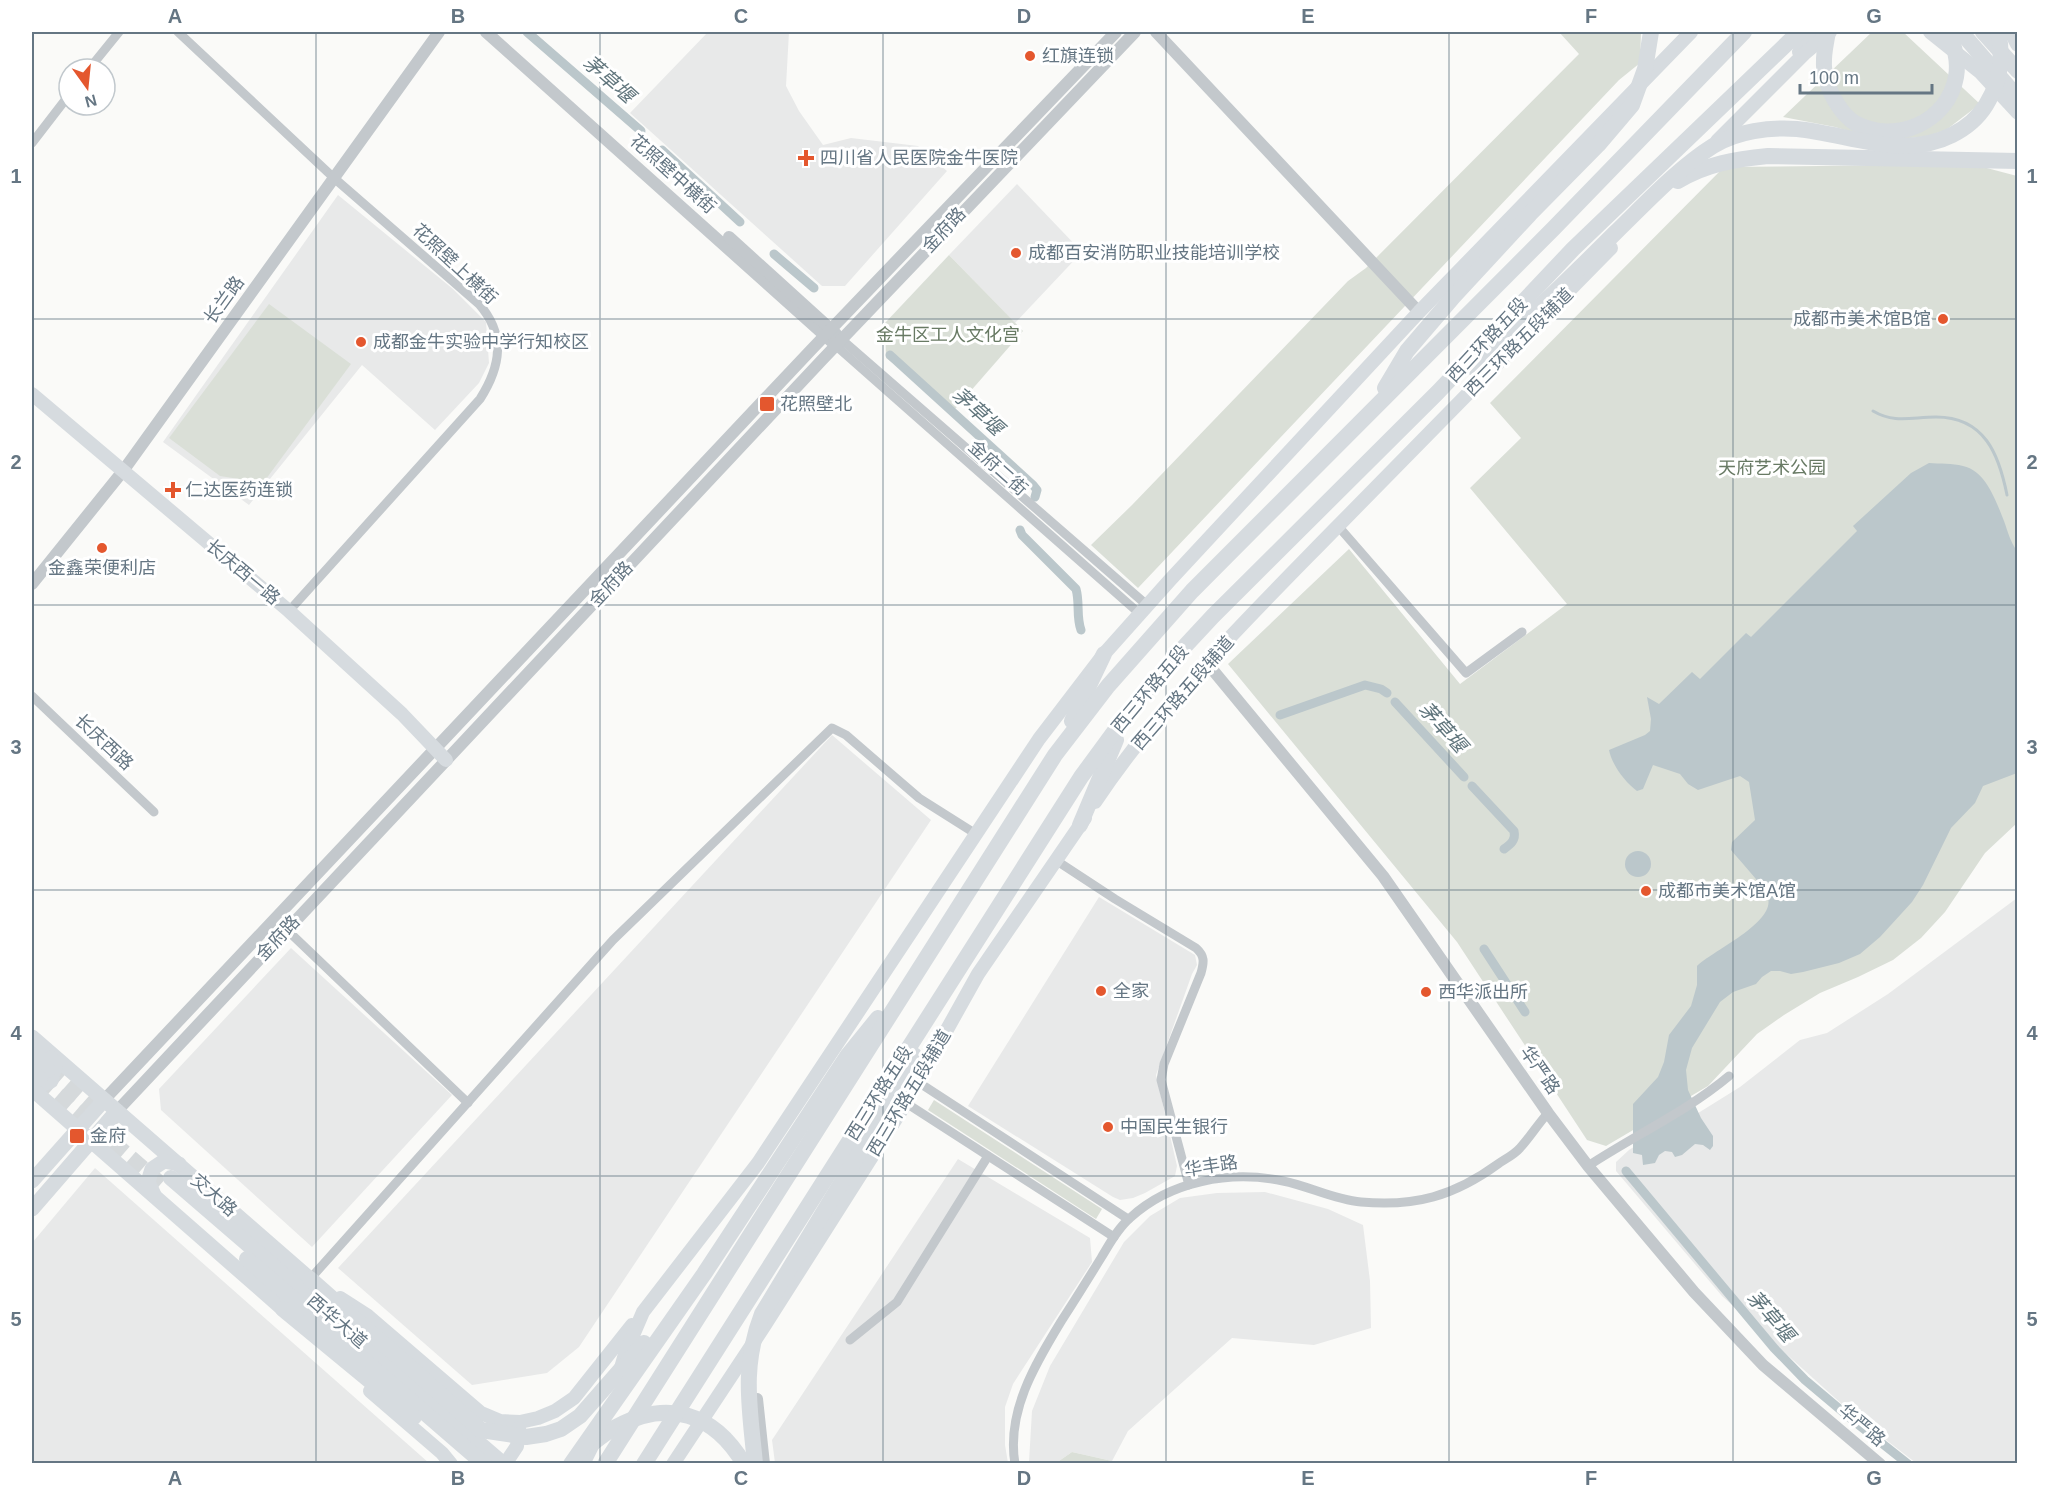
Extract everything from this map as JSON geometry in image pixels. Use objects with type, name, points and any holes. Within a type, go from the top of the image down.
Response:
[{"type":"highway","points":[[1372,410],[1407,351],[1454,296],[1598,145],[1632,105],[1645,69],[1651,32]]},
{"type":"highway","name":"西三环路五段","points":[[605,1464],[1055,755],[1108,686],[1191,591],[1553,229],[1744,32]]},
{"type":"highway","name":"西三环路五段","points":[[644,1464],[1081,777],[1128,713],[1213,616],[1438,392],[1573,249],[1799,32]]},
{"type":"highway","points":[[1829,32],[1823,56],[1826,81],[1836,103],[1854,122],[1876,129],[1896,131],[1917,126],[1938,113],[1952,91],[1957,74],[1955,51],[1949,32]]},
{"type":"highway","points":[[1961,32],[2018,98]]},
{"type":"highway","points":[[1983,32],[2018,71]]},
{"type":"highway","points":[[1438,392],[1468,373],[1532,315],[1652,198],[1694,160],[1715,145],[1738,135],[1765,129],[1796,129],[1885,145],[1911,146],[1938,142],[1963,129],[1982,112],[1992,95],[1999,75],[2002,51],[1998,32]]},
{"type":"highway","points":[[2012,32],[2018,45]]},
{"type":"highway","points":[[1652,198],[1681,179],[1709,166],[1737,159],[1768,156],[2018,160]]},
{"type":"highway","points":[[1055,755],[1104,654]]},
{"type":"highway","points":[[1080,825],[1128,713]]},
{"type":"highway","points":[[571,1464],[704,1274],[848,1055],[924,962]]},
{"type":"highway","points":[[755,1464],[748,1368],[753,1337],[762,1314],[902,1096],[949,982]]},
{"type":"highway","points":[[36,1079],[40,1053]]},
{"type":"highway","name":"西华大道","points":[[167,1182],[417,1398],[504,1464]]},
{"type":"highway","points":[[440,1417],[481,1430],[526,1437],[561,1429],[580,1416],[704,1274]]},
{"type":"highway","points":[[296,1294],[355,1319],[481,1430]]},
{"type":"highway","points":[[296,1294],[325,1345],[460,1462]]},
{"type":"highway","points":[[400,1359],[417,1398]]},
{"type":"highway","points":[[377,1388],[417,1398]]},
{"type":"highway","points":[[571,1464],[589,1445],[615,1427],[645,1415],[669,1412],[698,1419],[719,1431],[734,1447],[744,1464]]},
{"type":"highway","points":[[440,1417],[460,1462]]},
{"type":"highway","name":"西华大道","points":[[440,1417],[484,1464]]},
{"type":"main road","points":[[296,1294],[368,1316],[481,1413],[500,1421],[520,1422],[545,1415],[574,1398],[758,1163],[1039,739],[1104,654],[1419,312],[1690,32]]},
{"type":"main road","points":[[1678,45],[1701,32]]},
{"type":"main road","points":[[1788,69],[1812,32]]},
{"type":"main road","name":"西三环路五段辅道","points":[[673,1464],[765,1325],[902,1096],[918,1082],[978,974],[1117,770],[1176,697],[1247,619],[1788,69],[1829,32]]},
{"type":"main road","points":[[1930,32],[1980,72],[2018,113]]},
{"type":"main road","points":[[2005,32],[2018,45]]},
{"type":"main road","name":"长庆西一路","points":[[32,394],[289,610],[402,714],[446,760]]},
{"type":"main road","name":"交大路","points":[[32,1037],[40,1053],[117,1111],[167,1182]]},
{"type":"main road","name":"交大路","points":[[36,1079],[84,1135],[167,1182],[296,1294]]},
{"type":"main road","points":[[32,1209],[84,1135],[104,1100]]},
{"type":"main road","name":"金府路","points":[[84,1135],[117,1111]]},
{"type":"main road","points":[[32,1181],[84,1135]]},
{"type":"main road","points":[[296,1294],[331,1357],[442,1453],[460,1462]]},
{"type":"main road","points":[[583,1464],[608,1415],[625,1354],[643,1312]]},
{"type":"main road","points":[[504,1464],[517,1446],[520,1422]]},
{"type":"street","points":[[99,57],[119,32]]},
{"type":"street","name":"花照壁上横街","points":[[178,32],[334,178],[479,304],[488,315],[498,342],[498,358],[489,385],[480,399],[289,610]]},
{"type":"street","name":"长兰路","points":[[32,584],[123,471],[439,32]]},
{"type":"street","name":"花照壁中横街","points":[[486,32],[828,333]]},
{"type":"street","name":"花照壁中横街","points":[[498,32],[838,342]]},
{"type":"street","name":"金府路","points":[[104,1100],[828,333],[1116,32]]},
{"type":"street","name":"金府路","points":[[117,1111],[838,342],[1135,32]]},
{"type":"street","points":[[1156,32],[1419,312]]},
{"type":"street","points":[[32,143],[57,111]]},
{"type":"street","name":"金府二街","points":[[838,342],[1144,610]]},
{"type":"street","points":[[1338,526],[1466,673],[1522,632]]},
{"type":"street","name":"华严路","points":[[1207,663],[1383,876],[1548,1113],[1588,1166],[1694,1292],[1763,1365],[1880,1464]]},
{"type":"street","name":"长庆西路","points":[[32,696],[154,812]]},
{"type":"street","points":[[296,1294],[613,940],[832,728],[846,735],[919,798],[976,834]]},
{"type":"street","points":[[1057,861],[1202,953],[1204,964],[1164,1064],[1161,1080],[1189,1185]]},
{"type":"street","points":[[287,930],[468,1103]]},
{"type":"street","points":[[1588,1166],[1621,1144],[1684,1109],[1729,1076]]},
{"type":"street","points":[[918,1082],[1128,1219]]},
{"type":"street","points":[[902,1096],[988,1156],[1114,1237]]},
{"type":"street","name":"华丰路","points":[[1015,1464],[1015,1420],[1026,1387],[1046,1346],[1114,1237],[1128,1219],[1147,1204],[1173,1189],[1203,1181],[1245,1176],[1284,1181],[1359,1202],[1403,1203],[1445,1195],[1481,1177],[1518,1150],[1548,1113]]},
{"type":"street","points":[[850,1340],[897,1302],[988,1156]]},
{"type":"street","points":[[764,1464],[756,1373],[765,1325]]},
{"type":"shaded area","name":"四川省人民医院金牛医院","points":[[708,32],[789,32],[786,86],[799,111],[823,145],[851,138],[918,146],[947,171],[845,286],[822,286],[630,113]]},
{"type":"shaded area","name":"成都百安消防职业技能培训学校","points":[[1017,184],[1082,252],[1015,323],[949,255]]},
{"type":"shaded area","name":"成都金牛实验中学行知校区","points":[[338,195],[453,289],[486,322],[489,363],[479,383],[435,430],[362,365],[249,505],[163,442]]},
{"type":"shaded area","points":[[1929,463],[1959,465],[1971,469],[1984,480],[1994,496],[2017,551],[2017,773],[1983,786],[1975,803],[1951,828],[1923,885],[1912,902],[1880,937],[1860,954],[1839,963],[1803,972],[1791,974],[1771,971],[1756,984],[1733,992],[1720,1002],[1692,1048],[1686,1070],[1688,1090],[1701,1118],[1713,1136],[1713,1146],[1710,1150],[1703,1145],[1695,1144],[1682,1155],[1675,1157],[1672,1152],[1665,1151],[1659,1155],[1655,1163],[1643,1165],[1642,1155],[1633,1153],[1633,1104],[1658,1077],[1664,1062],[1669,1035],[1691,1006],[1697,985],[1697,966],[1753,927],[1768,907],[1768,898],[1758,881],[1731,850],[1732,842],[1755,820],[1749,782],[1740,776],[1698,790],[1688,784],[1680,774],[1653,765],[1643,789],[1637,791],[1620,773],[1609,750],[1650,731],[1651,719],[1647,697],[1659,704],[1692,672],[1700,679],[1746,633],[1751,637],[1857,531],[1853,526],[1911,473]]},
{"type":"shaded area","points":[[832,735],[931,820],[579,1347],[547,1373],[472,1385],[338,1268]]},
{"type":"shaded area","points":[[1638,851],[1647,855],[1651,864],[1647,873],[1638,877],[1629,873],[1625,864],[1629,855]]},
{"type":"shaded area","points":[[1099,897],[1195,955],[1197,965],[1156,1075],[1177,1166],[1175,1176],[1145,1193],[1120,1200],[968,1106]]},
{"type":"shaded area","points":[[2017,898],[2017,1463],[1916,1463],[1855,1416],[1722,1296],[1616,1171],[1616,1162],[1629,1150],[1654,1134],[1695,1115],[1740,1087],[1800,1040],[1827,1033],[1888,994]]},
{"type":"shaded area","points":[[291,948],[452,1095],[312,1247],[161,1110],[159,1089]]},
{"type":"shaded area","points":[[958,1159],[1090,1238],[1092,1262],[1013,1384],[1005,1407],[1005,1445],[1008,1463],[775,1463],[772,1440]]},
{"type":"shaded area","points":[[95,1168],[429,1463],[32,1463],[32,1243]]},
{"type":"shaded area","points":[[1265,1192],[1328,1209],[1363,1225],[1370,1281],[1371,1328],[1314,1345],[1232,1338],[1128,1431],[1112,1461],[1072,1452],[1059,1461],[1029,1462],[1032,1411],[1050,1366],[1124,1242],[1150,1216],[1180,1198],[1217,1193]]},
{"type":"green space","points":[[1559,32],[1641,32],[1640,63],[1619,80],[1138,588],[1091,545],[1348,281],[1366,268],[1579,54]]},
{"type":"green space","points":[[1872,32],[1903,32],[1980,104],[1946,130],[1928,136],[1902,139],[1865,136],[1835,127],[1783,117]]},
{"type":"green space","name":"天府艺术公园","points":[[1905,165],[1983,167],[2017,176],[2017,823],[1985,853],[1945,912],[1921,938],[1893,960],[1820,993],[1784,1015],[1757,1034],[1708,1086],[1606,1146],[1587,1140],[1457,942],[1228,664],[1349,549],[1460,684],[1567,604],[1470,488],[1521,438],[1490,403],[1724,167]]},
{"type":"green space","name":"金牛区工人文化宫","points":[[949,255],[1023,331],[955,409],[886,358],[885,323]]},
{"type":"green space","points":[[269,304],[351,364],[263,483],[220,476],[169,438]]},
{"type":"green space","points":[[934,1100],[1102,1209],[1096,1219],[928,1110]]},
{"type":"green space","points":[[1072,1452],[1113,1463],[1029,1463],[1059,1461]]},
{"type":"waterway","name":"茅草堰","points":[[527,32],[641,131]]},
{"type":"waterway","name":"茅草堰","points":[[662,150],[740,222]]},
{"type":"waterway","name":"茅草堰","points":[[774,254],[814,288]]},
{"type":"waterway","name":"茅草堰","points":[[890,355],[1033,485],[1037,490],[1035,497]]},
{"type":"waterway","points":[[1873,411],[1896,419],[1936,417],[1967,424],[1978,431],[1994,453],[2007,495]]},
{"type":"waterway","name":"茅草堰","points":[[1020,530],[1022,535],[1076,589],[1081,630]]},
{"type":"waterway","name":"茅草堰","points":[[1280,715],[1365,685],[1387,693]]},
{"type":"waterway","name":"茅草堰","points":[[1395,702],[1464,777]]},
{"type":"waterway","name":"茅草堰","points":[[1472,786],[1514,831],[1512,842],[1504,849]]},
{"type":"waterway","name":"茅草堰","points":[[1484,949],[1525,1012]]},
{"type":"waterway","name":"茅草堰","points":[[1626,1171],[1774,1348],[1805,1380],[1908,1464]]},
{"type":"tunnel","points":[[48,1070],[118,1132]]},
{"type":"tunnel","points":[[40,1079],[165,1188]]},
{"type":"place","name":"红旗连锁","points":[[1030,56]]},
{"type":"place","name":"四川省人民医院金牛医院","points":[[806,158]]},
{"type":"place","name":"成都百安消防职业技能培训学校","points":[[1016,253]]},
{"type":"place","name":"成都市美术馆B馆","points":[[1943,319]]},
{"type":"place","name":"成都金牛实验中学行知校区","points":[[361,342]]},
{"type":"place","name":"花照壁北","points":[[767,404]]},
{"type":"place","name":"仁达医药连锁","points":[[173,490]]},
{"type":"place","name":"金鑫荣便利店","points":[[102,548]]},
{"type":"place","name":"成都市美术馆A馆","points":[[1646,891]]},
{"type":"place","name":"全家","points":[[1101,991]]},
{"type":"place","name":"西华派出所","points":[[1426,992]]},
{"type":"place","name":"中国民生银行","points":[[1108,1127]]},
{"type":"place","name":"金府","points":[[77,1136]]}]
